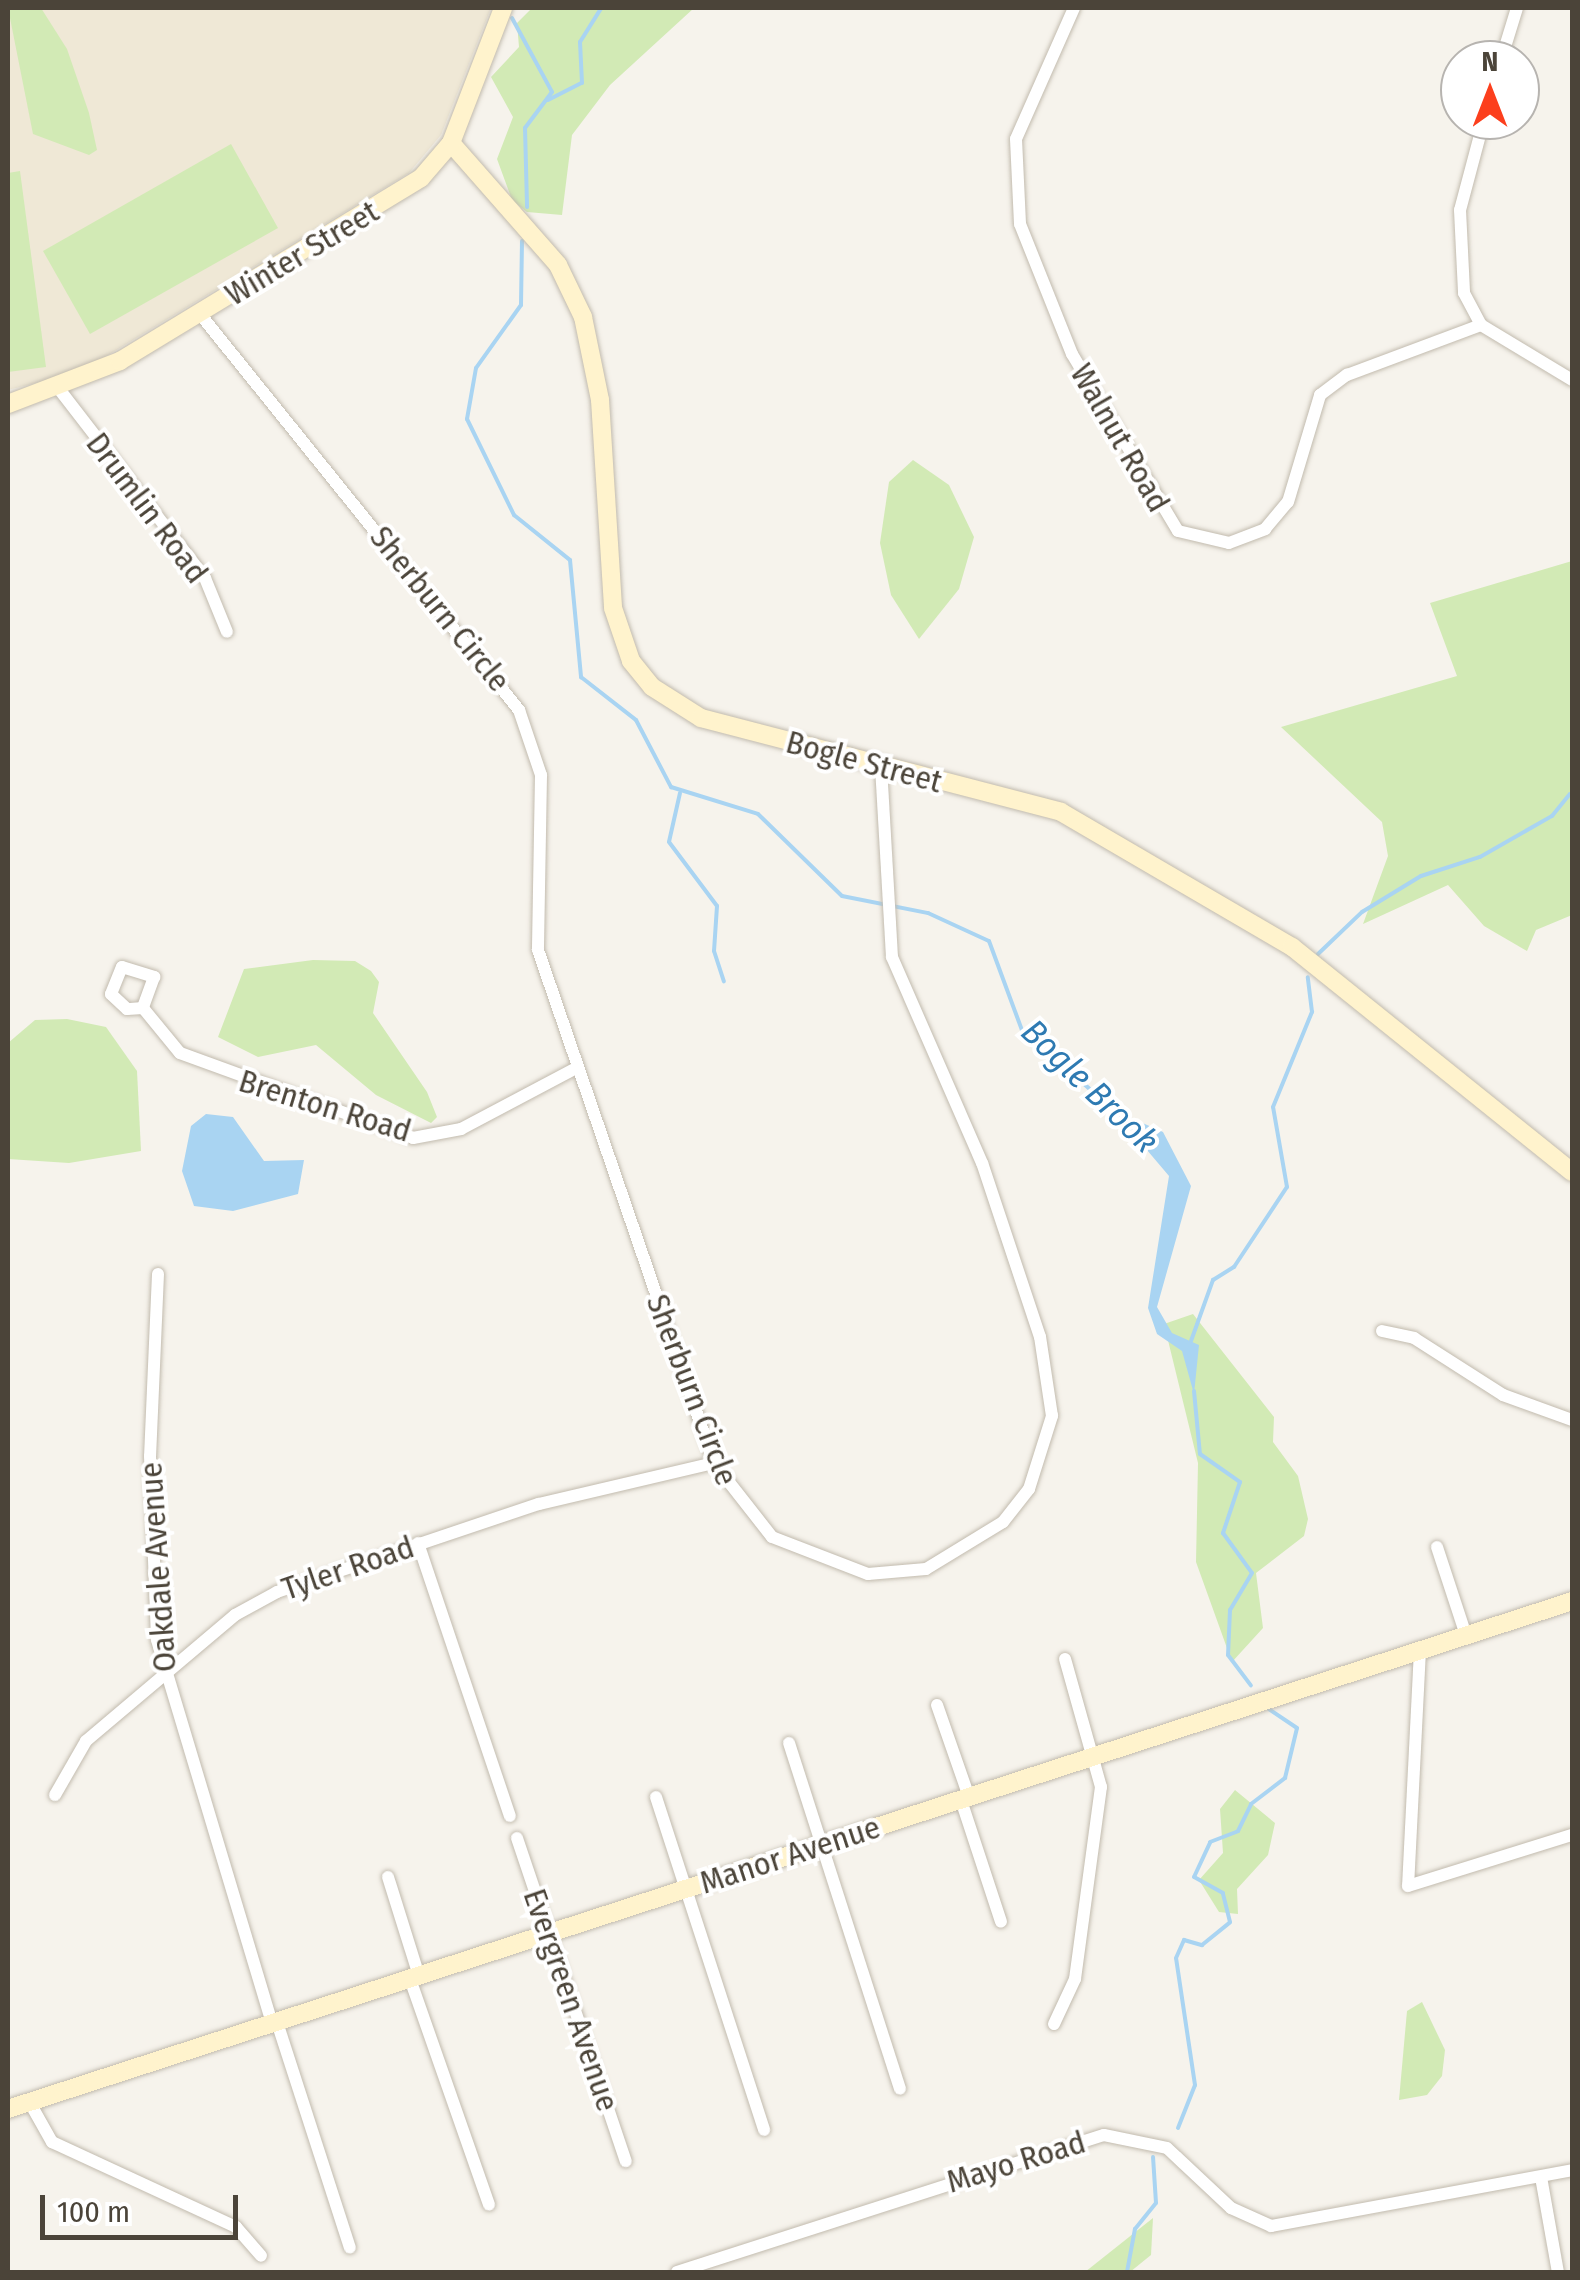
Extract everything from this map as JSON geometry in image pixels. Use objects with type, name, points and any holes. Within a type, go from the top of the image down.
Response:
[{"type":"street","name":"Winter Street","points":[[8,404],[60,389],[200,314],[378,209],[451,143],[503,8]]},
{"type":"street","name":"Walnut Road","points":[[1074,8],[1016,139],[1020,224],[1072,354],[1178,532],[1229,543],[1265,529],[1288,502],[1320,395],[1481,325]]},
{"type":"street","points":[[1507,40],[1517,8]]},
{"type":"street","points":[[1480,140],[1457,241],[1464,293],[1481,325],[1572,380]]},
{"type":"street","name":"Bogle Street","points":[[451,143],[558,265],[583,317],[600,400],[613,608],[631,661],[701,718],[882,769],[1034,802],[1091,829],[1292,947],[1572,1172]]},
{"type":"street","name":"Sherburn Circle","points":[[200,314],[519,710],[542,775],[534,926],[578,1067],[714,1463],[756,1525],[790,1549],[838,1569],[893,1574],[967,1551],[1004,1522],[1044,1449],[1052,1416],[1040,1337],[886,922],[882,769]]},
{"type":"street","name":"Drumlin Road","points":[[60,389],[205,578],[227,632]]},
{"type":"street","name":"Brenton Road","points":[[142,1008],[160,1037],[207,1068],[414,1138],[461,1129],[578,1067]]},
{"type":"street","name":"Oakdale Avenue","points":[[158,1274],[150,1456],[163,1678],[350,2248]]},
{"type":"street","points":[[1382,1332],[1414,1338],[1517,1402],[1572,1420]]},
{"type":"street","name":"Tyler Road","points":[[55,1795],[86,1740],[257,1603],[418,1544],[588,1489],[714,1463]]},
{"type":"street","points":[[418,1544],[510,1816]]},
{"type":"street","points":[[1437,1547],[1466,1635]]},
{"type":"street","name":"Manor Avenue","points":[[8,2109],[1572,1601]]},
{"type":"street","points":[[1420,1650],[1408,1886],[1572,1836]]},
{"type":"street","points":[[1054,2024],[1072,1994],[1088,1904],[1097,1756],[1065,1659]]},
{"type":"street","points":[[937,1705],[1001,1922]]},
{"type":"street","points":[[789,1743],[900,2090]]},
{"type":"street","points":[[656,1797],[764,2130]]},
{"type":"street","name":"Evergreen Avenue","points":[[517,1838],[626,2162]]},
{"type":"street","points":[[388,1878],[415,1977],[488,2205]]},
{"type":"street","points":[[30,2102],[52,2142],[236,2228],[261,2256]]},
{"type":"street","name":"Mayo Road","points":[[677,2272],[1104,2135],[1167,2148],[1231,2208],[1272,2226],[1572,2170]]},
{"type":"street","points":[[1541,2176],[1558,2272]]},
{"type":"shaded area","points":[[8,8],[491,8],[441,135],[409,173],[80,372],[8,390]]},
{"type":"green space","points":[[8,8],[41,8],[67,49],[97,150],[89,155],[33,134]]},
{"type":"green space","points":[[532,8],[694,8],[610,85],[572,135],[562,215],[527,212],[512,200],[497,159],[513,117],[491,77],[519,47],[517,23]]},
{"type":"green space","points":[[231,144],[278,228],[90,334],[43,251]]},
{"type":"green space","points":[[20,171],[46,367],[8,372],[8,173]]},
{"type":"green space","points":[[913,460],[949,485],[974,537],[959,589],[919,639],[891,595],[880,543],[889,482]]},
{"type":"green space","points":[[1572,561],[1572,915],[1536,930],[1527,951],[1484,926],[1448,885],[1363,924],[1388,856],[1382,822],[1281,727],[1457,676],[1430,603]]},
{"type":"green space","points":[[313,960],[355,961],[371,971],[379,982],[373,1013],[427,1092],[437,1117],[431,1123],[376,1095],[316,1045],[258,1057],[218,1037],[244,969]]},
{"type":"green space","points":[[67,1019],[106,1027],[137,1071],[141,1151],[69,1163],[8,1159],[8,1043],[35,1020]]},
{"type":"green space","points":[[1193,1314],[1274,1417],[1273,1442],[1298,1476],[1308,1519],[1304,1536],[1256,1573],[1263,1628],[1232,1662],[1196,1562],[1198,1463],[1164,1324]]},
{"type":"green space","points":[[1235,1790],[1275,1823],[1268,1855],[1237,1889],[1238,1914],[1219,1912],[1199,1880],[1223,1853],[1220,1809]]},
{"type":"green space","points":[[1422,2002],[1445,2050],[1442,2076],[1427,2095],[1399,2100],[1407,2011]]},
{"type":"green space","points":[[1153,2218],[1151,2255],[1130,2272],[1085,2272]]},
{"type":"water","points":[[1113,1110],[1163,1132],[1191,1186],[1157,1307],[1172,1333],[1199,1345],[1194,1394],[1182,1351],[1157,1334],[1148,1308],[1169,1176]]},
{"type":"water","points":[[206,1114],[233,1117],[264,1161],[304,1160],[298,1194],[233,1211],[194,1206],[182,1171],[191,1126]]},
{"type":"waterway","points":[[548,100],[582,83],[580,42],[601,8]]},
{"type":"waterway","name":"Bogle Brook","points":[[512,18],[552,92],[525,128],[527,207]]},
{"type":"waterway","name":"Bogle Brook","points":[[522,241],[521,305],[476,368],[467,419],[514,515],[570,560],[581,677],[636,720],[671,787],[758,814],[842,896],[928,913],[989,941],[1022,1030],[1115,1111]]},
{"type":"waterway","points":[[680,793],[669,842],[717,906],[714,951],[724,981]]},
{"type":"waterway","points":[[1318,954],[1362,912],[1421,876],[1480,857],[1552,816],[1570,794]]},
{"type":"waterway","points":[[1191,1341],[1213,1280],[1234,1267],[1287,1187],[1273,1107],[1312,1012],[1308,977]]},
{"type":"waterway","name":"Bogle Brook","points":[[1194,1391],[1200,1454],[1240,1482],[1223,1533],[1252,1573],[1230,1610],[1228,1655],[1251,1685]]},
{"type":"waterway","name":"Bogle Brook","points":[[1178,2128],[1195,2085],[1176,1958],[1184,1940],[1202,1945],[1230,1922],[1223,1893],[1194,1877],[1210,1842],[1238,1831],[1251,1804],[1285,1778],[1297,1728],[1269,1709]]},
{"type":"waterway","name":"Bogle Brook","points":[[1127,2272],[1135,2229],[1156,2203],[1153,2157]]}]
